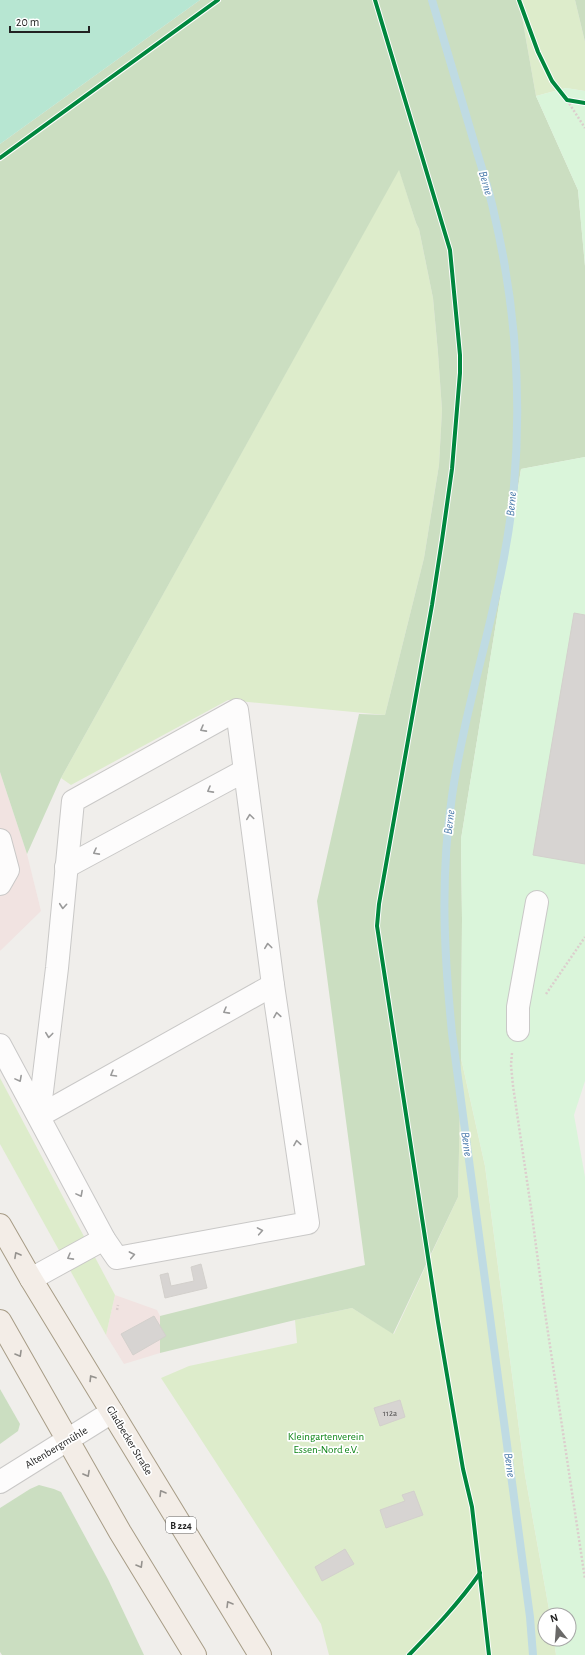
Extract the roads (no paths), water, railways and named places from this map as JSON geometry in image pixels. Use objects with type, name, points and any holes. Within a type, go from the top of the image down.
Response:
[{"type":"main road","name":"Gladbecker Straße","points":[[0,1225],[30,1279],[260,1655]]},
{"type":"main road","points":[[0,1320],[120,1532],[195,1655]]},
{"type":"street","points":[[0,1045],[104,1238],[117,1258],[308,1223],[273,985],[237,710],[73,801],[57,968],[39,1116]]},
{"type":"street","points":[[66,867],[244,771]]},
{"type":"street","points":[[0,840],[8,870],[0,884]]},
{"type":"street","points":[[518,1030],[518,1007],[537,902]]},
{"type":"street","points":[[39,1116],[273,985]]},
{"type":"street","points":[[30,1279],[104,1238]]},
{"type":"street","name":"Altenbergmühle","points":[[0,1482],[42,1454],[68,1440],[112,1412]]},
{"type":"waterway","name":"Berne","points":[[432,0],[492,204],[507,280],[515,348],[517,417],[514,486],[503,565],[467,719],[452,796],[448,826],[444,915],[452,1033],[530,1617],[533,1655]]},
{"type":"park label","name":"Kleingartenverein Essen-Nord e.V.","points":[[326,1442]]}]
